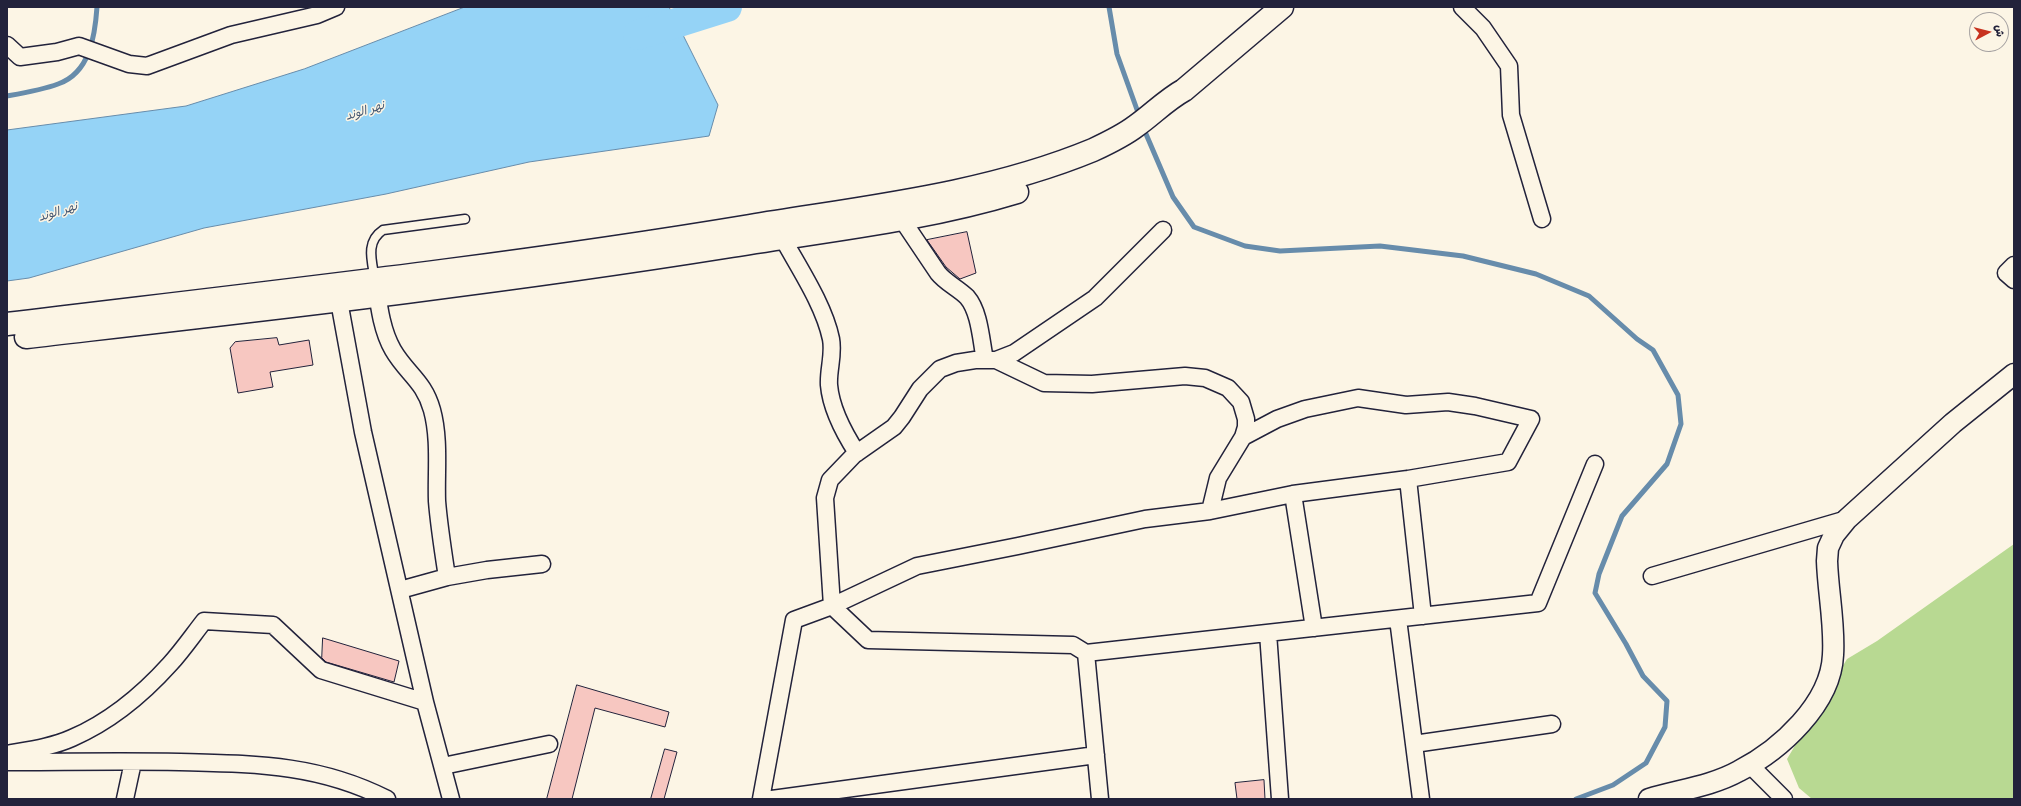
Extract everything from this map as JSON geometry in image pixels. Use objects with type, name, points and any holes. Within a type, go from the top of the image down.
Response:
[{"type":"main road","points":[[376,288],[936,195],[1001,181],[1034,172],[1097,148],[1143,138],[1156,117],[1173,107],[1184,90],[1282,7]]},
{"type":"main road","points":[[7,339],[376,288],[633,261],[901,218],[972,204],[1038,186],[1103,162],[1121,144]]},
{"type":"main road","points":[[7,324],[337,293]]},
{"type":"street","points":[[7,45],[20,57],[57,52],[79,46],[129,64],[148,66],[231,35],[317,15],[336,7]]},
{"type":"street","points":[[1462,7],[1483,28],[1509,66],[1511,115],[1542,219]]},
{"type":"street","points":[[901,218],[938,274],[944,281],[967,297],[991,360],[1044,383],[1092,384],[1185,376],[1205,378],[1228,388],[1241,402],[1246,419],[1243,437],[1218,478],[1210,511]]},
{"type":"street","points":[[1164,230],[1095,298],[1014,353],[991,360],[956,363],[940,369],[920,389],[894,427],[857,453],[830,480],[826,489],[825,498],[832,606],[868,640],[1073,645],[1086,653],[1538,603],[1595,464]]},
{"type":"street","points":[[782,237],[813,293],[827,328],[832,348],[829,376],[830,391],[843,430],[857,453]]},
{"type":"street","points":[[2014,265],[2006,273],[2014,280]]},
{"type":"street","points":[[376,288],[384,330],[389,343],[403,365],[422,386],[432,411],[435,427],[437,502],[446,576]]},
{"type":"street","points":[[337,293],[364,432],[425,702],[451,799]]},
{"type":"street","points":[[1649,799],[1709,783],[1739,772],[1792,732],[1804,720],[1825,686],[1833,656],[1833,636],[1828,579],[1828,548],[1834,535],[1848,519],[1953,422],[2014,374]]},
{"type":"street","points":[[761,799],[794,620],[832,606],[917,566],[1018,546],[1144,518],[1210,511],[1293,494],[1408,479],[1508,462],[1531,419],[1476,406],[1455,403],[1406,405],[1358,398],[1305,409],[1277,419],[1243,437]]},
{"type":"street","points":[[1408,479],[1423,616]]},
{"type":"street","points":[[1293,494],[1314,628]]},
{"type":"street","points":[[1652,576],[1848,519]]},
{"type":"street","points":[[400,590],[446,576],[542,564]]},
{"type":"street","points":[[1398,619],[1421,799]]},
{"type":"street","points":[[7,754],[34,749],[72,738],[100,723],[126,705],[170,664],[204,621],[273,625],[321,670],[425,702]]},
{"type":"street","points":[[1268,633],[1280,799]]},
{"type":"street","points":[[1086,653],[1100,799]]},
{"type":"street","points":[[1414,744],[1552,724]]},
{"type":"street","points":[[443,766],[549,744]]},
{"type":"street","points":[[772,799],[1096,755]]},
{"type":"street","points":[[7,762],[253,764],[296,768],[324,774],[380,798]]},
{"type":"street","points":[[125,799],[133,762]]},
{"type":"street","points":[[1750,765],[1784,799]]},
{"type":"lane","points":[[376,288],[371,251],[372,242],[376,235],[382,230],[465,219]]},
{"type":"green space","points":[[2014,544],[2014,799],[1812,799],[1799,788],[1787,759],[1847,659],[1877,641]]},
{"type":"water","points":[[465,7],[669,7],[718,105],[709,136],[529,162],[386,194],[204,228],[29,278],[7,281],[7,130],[186,106],[304,69]]},
{"type":"building","points":[[967,232],[976,273],[960,279],[946,267],[927,240]]},
{"type":"building","points":[[277,338],[279,345],[309,340],[313,365],[270,372],[273,387],[238,393],[230,348],[235,342]]},
{"type":"building","points":[[323,638],[399,661],[394,682],[326,662],[322,658]]},
{"type":"building","points":[[577,685],[669,712],[665,727],[595,708],[572,799],[547,799]]},
{"type":"building","points":[[665,749],[677,752],[664,799],[651,799]]},
{"type":"building","points":[[1264,780],[1265,799],[1237,799],[1235,783]]},
{"type":"waterway","points":[[7,96],[39,90],[69,79],[84,62],[89,52],[95,30],[97,7]]},
{"type":"waterway","name":"نهر الوند","points":[[638,35],[727,7]]},
{"type":"waterway","points":[[1109,7],[1117,54],[1140,118]]},
{"type":"waterway","points":[[1143,127],[1173,197],[1194,227],[1245,246],[1280,251],[1380,246],[1463,256],[1536,274],[1589,296],[1637,339],[1653,350],[1678,395],[1681,424],[1667,464],[1622,516],[1599,574],[1595,593],[1626,644],[1643,676],[1667,701],[1665,727],[1646,763],[1613,785],[1576,799]]}]
